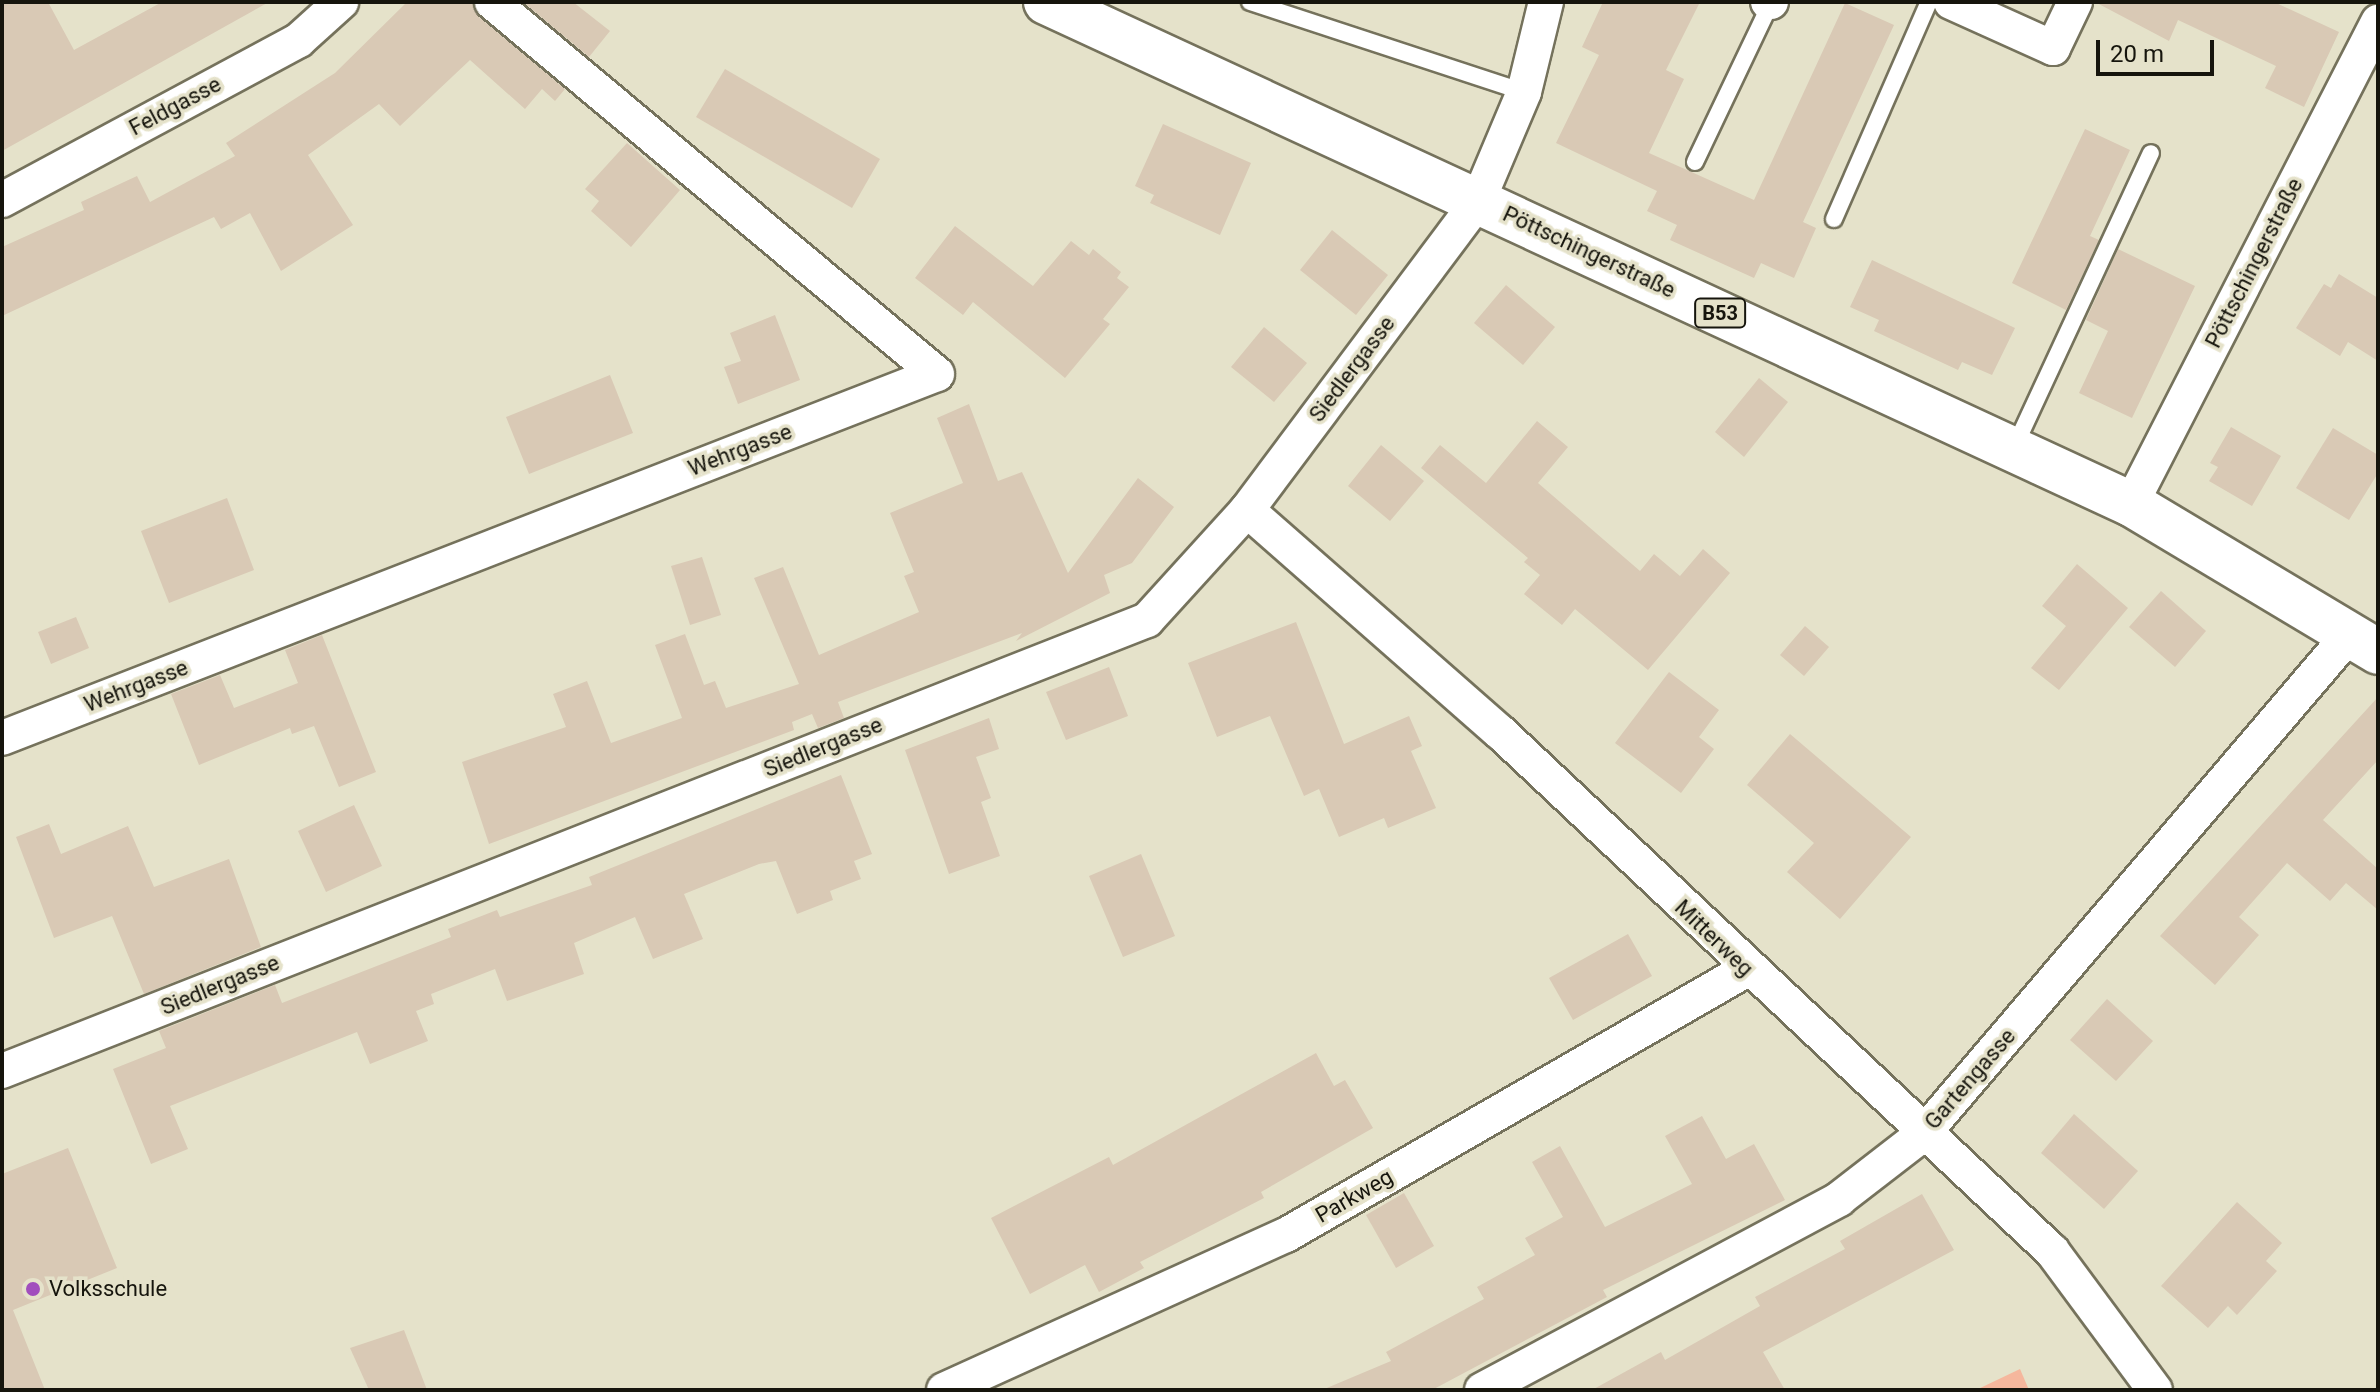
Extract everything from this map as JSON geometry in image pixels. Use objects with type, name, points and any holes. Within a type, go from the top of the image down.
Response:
[{"type":"main road","name":"Pöttschingerstraße","points":[[1046,2],[2131,504],[2364,644]]},
{"type":"street","name":"Feldgasse","points":[[2,200],[299,40],[341,2]]},
{"type":"street","name":"Wehrgasse","points":[[2,738],[937,374],[492,2]]},
{"type":"street","name":"Siedlergasse","points":[[2,1071],[1147,620],[1247,510],[1478,201],[1524,92],[1546,2]]},
{"type":"street","points":[[1951,2],[2053,48],[2075,2]]},
{"type":"street","points":[[2358,2],[2378,13]]},
{"type":"street","name":"Pöttschingerstraße","points":[[2131,504],[2378,22]]},
{"type":"street","name":"Mitterweg","points":[[1247,510],[1500,732],[1746,970],[2052,1251],[2155,1390]]},
{"type":"street","name":"Gartengasse","points":[[1482,1390],[1839,1199],[1923,1134],[2364,644]]},
{"type":"street","name":"Parkweg","points":[[944,1390],[1286,1235],[1746,970]]},
{"type":"lane","points":[[1250,2],[1524,92]]},
{"type":"lane","points":[[1695,162],[1770,2]]},
{"type":"lane","points":[[1834,219],[1929,2]]},
{"type":"lane","points":[[2014,450],[2151,153]]},
{"type":"shaded area","points":[[2020,1369],[2029,1390],[1976,1390]]},
{"type":"building","points":[[2,2],[48,2],[74,50],[162,2],[269,2],[2,151]]},
{"type":"building","points":[[407,2],[472,2],[479,17],[565,89],[555,101],[542,89],[525,109],[470,60],[400,126],[379,104],[308,155],[353,225],[281,271],[250,213],[221,229],[214,217],[2,316],[2,247],[84,210],[81,202],[137,176],[150,202],[235,156],[226,143],[335,73]]},
{"type":"building","points":[[523,2],[573,2],[610,31],[589,57]]},
{"type":"building","points":[[1603,2],[1700,2],[1666,70],[1684,79],[1649,153],[1754,200],[1845,3],[1894,25],[1803,222],[1816,228],[1794,278],[1761,263],[1754,278],[1670,240],[1677,225],[1647,211],[1657,191],[1556,143],[1599,55],[1582,47]]},
{"type":"building","points":[[2095,2],[2274,2],[2339,32],[2304,107],[2265,88],[2276,66],[2178,20],[2169,41]]},
{"type":"building","points":[[725,69],[880,159],[852,208],[696,117]]},
{"type":"building","points":[[1163,124],[1251,163],[1220,235],[1150,203],[1154,195],[1135,186]]},
{"type":"building","points":[[2085,129],[2130,150],[2090,236],[2099,240],[2066,310],[2012,283]]},
{"type":"building","points":[[627,143],[680,190],[631,247],[591,211],[599,201],[585,189]]},
{"type":"building","points":[[955,226],[1033,286],[1071,241],[1089,255],[1093,249],[1121,272],[1117,278],[1129,287],[1103,319],[1110,324],[1065,378],[973,302],[963,315],[915,278]]},
{"type":"building","points":[[1332,230],[1388,275],[1356,315],[1300,270]]},
{"type":"building","points":[[2118,249],[2195,286],[2132,418],[2079,393],[2108,331],[2086,320]]},
{"type":"building","points":[[1872,260],[2015,328],[1992,375],[1962,362],[1958,370],[1874,331],[1879,320],[1850,307]]},
{"type":"building","points":[[2339,274],[2378,298],[2378,361],[2348,342],[2340,356],[2296,328],[2324,284],[2331,288]]},
{"type":"building","points":[[1506,285],[1555,327],[1523,365],[1474,323]]},
{"type":"building","points":[[775,315],[800,380],[738,404],[724,367],[741,361],[730,333]]},
{"type":"building","points":[[1264,327],[1307,363],[1274,402],[1231,367]]},
{"type":"building","points":[[610,375],[633,433],[529,474],[506,417]]},
{"type":"building","points":[[1759,378],[1788,402],[1744,457],[1715,432]]},
{"type":"building","points":[[969,404],[998,481],[1022,472],[1068,573],[1138,478],[1174,507],[1132,563],[1104,575],[1110,593],[1016,641],[1022,633],[838,702],[844,718],[818,728],[812,714],[792,722],[794,730],[489,844],[462,762],[566,727],[553,694],[587,681],[611,743],[682,718],[655,645],[685,634],[704,685],[715,681],[726,708],[799,684],[754,578],[783,567],[819,655],[919,612],[904,576],[914,572],[890,513],[963,483],[937,418]]},
{"type":"building","points":[[1537,421],[1568,447],[1538,483],[1640,571],[1654,554],[1680,576],[1703,549],[1730,573],[1648,670],[1575,609],[1562,625],[1524,594],[1540,575],[1524,562],[1528,558],[1421,468],[1440,445],[1486,483]]},
{"type":"building","points":[[2231,427],[2281,456],[2252,506],[2209,481],[2218,467],[2210,463]]},
{"type":"building","points":[[2333,428],[2378,455],[2378,473],[2349,520],[2296,488]]},
{"type":"building","points":[[1381,445],[1424,481],[1390,521],[1348,486]]},
{"type":"building","points":[[227,498],[254,570],[169,603],[141,531]]},
{"type":"building","points":[[702,557],[721,615],[690,625],[671,566]]},
{"type":"building","points":[[2077,564],[2128,608],[2059,690],[2031,668],[2066,626],[2042,606]]},
{"type":"building","points":[[2161,591],[2206,631],[2175,667],[2129,627]]},
{"type":"building","points":[[76,617],[89,648],[51,664],[38,632]]},
{"type":"building","points":[[1296,622],[1344,744],[1409,716],[1422,746],[1411,751],[1436,808],[1388,828],[1384,818],[1339,837],[1319,789],[1304,796],[1270,716],[1217,737],[1188,663]]},
{"type":"building","points":[[1805,626],[1829,647],[1804,676],[1780,655]]},
{"type":"building","points":[[322,635],[376,772],[339,787],[314,726],[292,734],[290,728],[199,765],[171,694],[220,675],[234,708],[298,683],[285,650]]},
{"type":"building","points":[[1109,667],[1128,716],[1066,740],[1046,692]]},
{"type":"building","points":[[1669,672],[1719,710],[1699,737],[1714,749],[1681,793],[1615,743]]},
{"type":"building","points":[[2378,697],[2378,760],[2323,820],[2378,869],[2378,910],[2346,883],[2330,901],[2287,863],[2239,917],[2259,935],[2215,985],[2160,936]]},
{"type":"building","points":[[989,718],[999,749],[976,757],[991,798],[981,802],[1000,856],[949,874],[905,750]]},
{"type":"building","points":[[1790,734],[1911,837],[1840,919],[1787,872],[1814,843],[1747,785]]},
{"type":"building","points":[[841,775],[872,854],[854,861],[861,879],[830,891],[833,900],[797,914],[776,861],[759,864],[684,894],[703,939],[653,959],[635,917],[574,943],[584,974],[507,1001],[495,969],[431,994],[434,1004],[416,1011],[428,1041],[370,1064],[357,1032],[170,1106],[188,1149],[151,1164],[113,1069],[166,1048],[159,1031],[275,985],[282,1003],[451,937],[448,929],[497,910],[500,917],[592,885],[589,877]]},
{"type":"building","points":[[354,805],[382,866],[326,892],[298,831]]},
{"type":"building","points":[[49,824],[61,854],[128,826],[154,887],[229,859],[261,947],[144,994],[112,916],[54,938],[16,837]]},
{"type":"building","points":[[1141,854],[1175,936],[1123,957],[1089,876]]},
{"type":"building","points":[[1628,934],[1652,976],[1573,1020],[1549,978]]},
{"type":"building","points":[[2107,999],[2153,1041],[2116,1081],[2070,1040]]},
{"type":"building","points":[[1316,1053],[1334,1086],[1345,1080],[1373,1128],[1261,1192],[1264,1198],[1140,1262],[1144,1268],[1099,1292],[1085,1265],[1030,1294],[991,1218],[1109,1157],[1113,1165]]},
{"type":"building","points":[[2074,1114],[2138,1171],[2104,1209],[2041,1153]]},
{"type":"building","points":[[1702,1116],[1726,1159],[1754,1144],[1785,1200],[1603,1290],[1607,1297],[1432,1390],[1322,1390],[1391,1361],[1386,1352],[1484,1299],[1477,1287],[1535,1255],[1525,1238],[1563,1217],[1532,1162],[1560,1146],[1605,1227],[1692,1184],[1665,1136]]},
{"type":"building","name":"Volksschule","points":[[68,1148],[117,1268],[13,1310],[45,1390],[2,1390],[2,1174]]},
{"type":"building","points":[[1404,1193],[1434,1246],[1396,1268],[1366,1215]]},
{"type":"building","points":[[1922,1194],[1954,1250],[1763,1352],[1785,1390],[1592,1390],[1661,1352],[1665,1360],[1760,1306],[1755,1297],[1845,1249],[1840,1241]]},
{"type":"building","points":[[2237,1202],[2282,1243],[2266,1261],[2277,1271],[2237,1315],[2228,1306],[2208,1328],[2161,1286]]},
{"type":"building","points":[[404,1330],[427,1390],[369,1390],[350,1348]]},
{"type":"place","name":"Volksschule","points":[[33,1289]]}]
